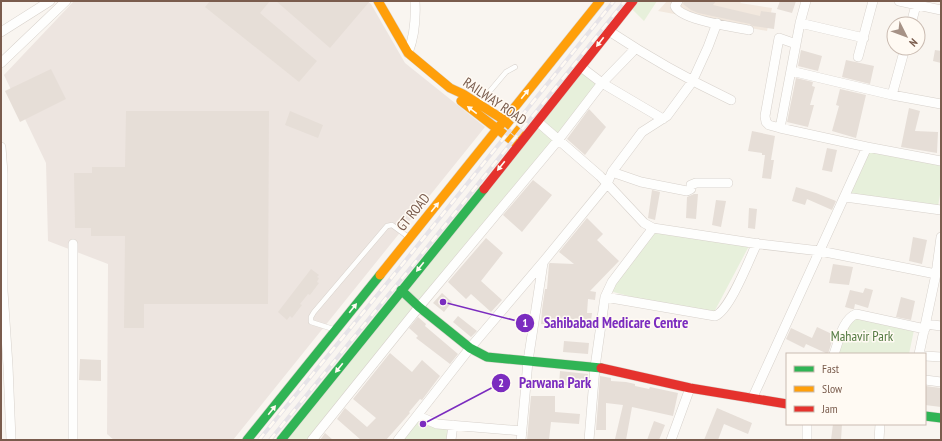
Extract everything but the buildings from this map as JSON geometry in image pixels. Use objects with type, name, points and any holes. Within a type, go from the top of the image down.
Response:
[{"type":"main road","name":"RAILWAY ROAD","points":[[378,1],[408,52],[450,88],[458,99],[518,145]]},
{"type":"main road","name":"GT ROAD","points":[[248,440],[600,1]]},
{"type":"main road","points":[[281,440],[538,122],[633,1]]},
{"type":"main road","name":"RAILWAY ROAD","points":[[450,88],[463,94],[504,120],[524,138]]},
{"type":"main road","points":[[401,290],[419,307],[470,348],[488,357],[595,367],[690,388],[786,404]]},
{"type":"main road","points":[[926,416],[941,418]]},
{"type":"street","points":[[1,32],[50,1]]},
{"type":"street","points":[[1,63],[66,1]]},
{"type":"street","points":[[408,52],[414,35],[416,20],[415,1]]},
{"type":"street","points":[[678,1],[675,6],[678,12],[697,20],[749,30]]},
{"type":"street","points":[[780,128],[800,23],[806,1]]},
{"type":"street","points":[[858,57],[873,1]]},
{"type":"street","points":[[899,1],[941,10]]},
{"type":"street","points":[[913,16],[916,5]]},
{"type":"street","points":[[398,440],[470,348],[544,262],[607,184],[612,172],[642,132],[663,119],[670,112],[692,82],[717,23]]},
{"type":"street","points":[[800,23],[864,38]]},
{"type":"street","points":[[609,31],[635,49],[692,82],[731,100]]},
{"type":"street","points":[[796,44],[779,38],[765,119],[769,125],[867,147],[941,161]]},
{"type":"street","points":[[312,440],[419,307],[559,139],[602,83],[635,49]]},
{"type":"street","points":[[892,95],[903,56]]},
{"type":"street","points":[[581,67],[602,83],[663,119]]},
{"type":"street","points":[[791,71],[892,95],[941,104]]},
{"type":"street","points":[[538,122],[559,139],[607,184],[644,223],[653,228],[757,244],[820,251],[936,274]]},
{"type":"street","points":[[1,147],[2,265],[11,440]]},
{"type":"street","points":[[752,399],[867,147]]},
{"type":"street","points":[[612,172],[641,182],[687,191],[690,189],[691,185],[696,183],[728,183]]},
{"type":"street","points":[[845,197],[941,210]]},
{"type":"street","points":[[590,440],[595,367],[605,296],[612,282],[653,228]]},
{"type":"street","points":[[919,353],[926,327],[936,274],[941,237]]},
{"type":"street","points":[[73,244],[73,440]]},
{"type":"street","points":[[605,296],[715,316],[720,314],[728,303],[757,244]]},
{"type":"street","points":[[418,416],[437,424],[453,425],[521,436],[528,361],[544,262]]},
{"type":"street","points":[[834,353],[847,321],[856,314],[926,327],[941,326]]},
{"type":"street","points":[[926,356],[941,357]]},
{"type":"street","points":[[926,380],[941,382]]},
{"type":"street","points":[[671,440],[690,388]]},
{"type":"street","points":[[451,440],[453,425]]},
{"type":"street","points":[[807,425],[807,440]]},
{"type":"street","points":[[879,440],[880,425]]},
{"type":"lane","points":[[479,104],[506,72],[515,67]]},
{"type":"lane","points":[[336,330],[313,324],[311,320],[314,312],[387,226],[392,225],[410,238]]},
{"type":"shaded area","points":[[74,1],[367,1],[371,4],[405,63],[485,127],[233,440],[114,440],[107,434],[108,264],[48,241],[46,163],[4,75]]},
{"type":"shaded area","points":[[667,1],[742,1],[740,3],[772,8],[767,31],[658,11]]},
{"type":"green space","points":[[635,1],[657,1],[644,21],[630,7]]},
{"type":"green space","points":[[579,68],[601,83],[313,440],[281,440]]},
{"type":"green space","points":[[869,151],[941,164],[941,189],[937,212],[848,198]]},
{"type":"green space","points":[[654,233],[750,244],[711,318],[606,290]]},
{"type":"green space","name":"Mahavir Park","points":[[850,315],[914,330],[909,353],[833,353]]},
{"type":"green space","points":[[418,419],[448,430],[448,440],[400,440]]},
{"type":"railway","points":[[259,440],[614,1]]},
{"type":"railway","points":[[270,440],[625,1]]},
{"type":"traffic: fast","points":[[281,440],[484,189]]},
{"type":"traffic: fast","points":[[247,440],[380,275]]},
{"type":"traffic: fast","points":[[401,290],[419,307],[470,348],[487,357],[601,368]]},
{"type":"traffic: fast","points":[[926,416],[941,418]]},
{"type":"traffic: slow","points":[[378,1],[408,53],[450,88],[463,94],[504,120],[524,138]]},
{"type":"traffic: slow","points":[[380,275],[600,1]]},
{"type":"traffic: slow","points":[[461,101],[518,145]]},
{"type":"traffic: jam","points":[[484,189],[633,1]]},
{"type":"traffic: jam","points":[[601,368],[690,388],[786,404]]},
{"type":"place","name":"Sahibabad Medicare Centre","points":[[443,302]]},
{"type":"place","name":"Parwana Park","points":[[423,424]]}]
